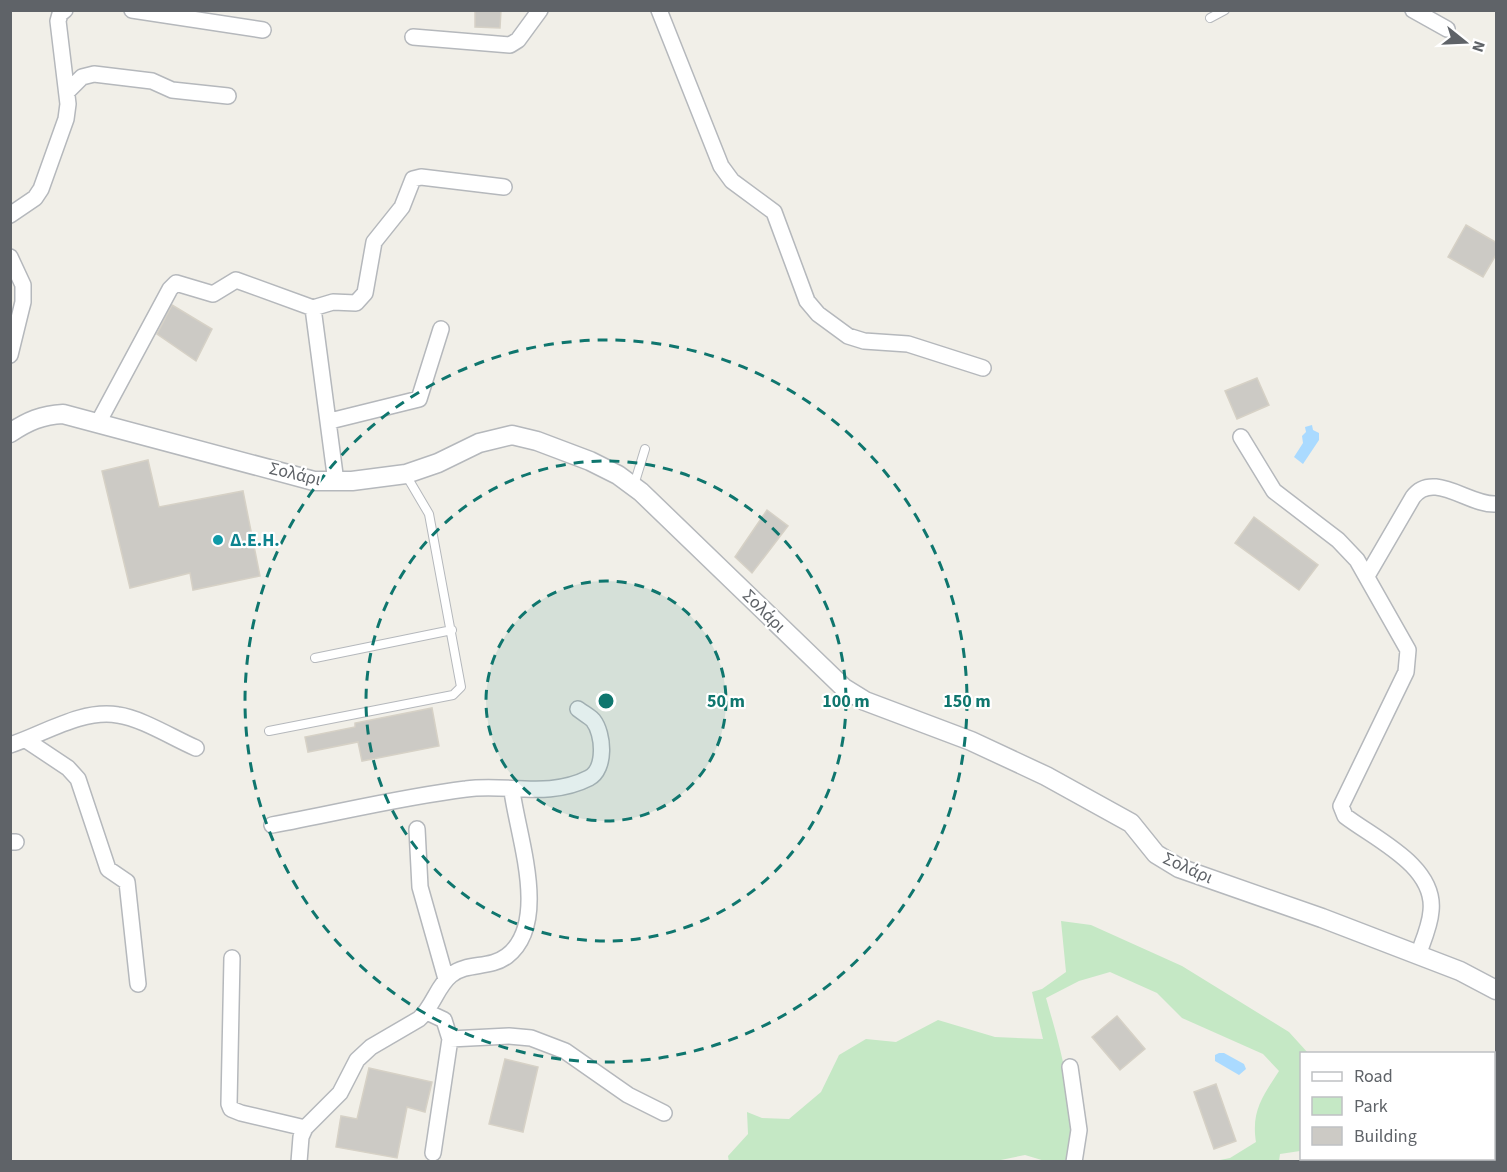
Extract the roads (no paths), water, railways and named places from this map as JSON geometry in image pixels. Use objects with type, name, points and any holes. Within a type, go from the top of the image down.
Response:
[{"type":"street","points":[[10,215],[35,198],[41,189],[66,119],[68,91],[58,21],[60,14],[65,10]]},
{"type":"street","points":[[132,10],[263,30]]},
{"type":"street","points":[[413,37],[510,45],[518,40],[540,10]]},
{"type":"street","points":[[659,10],[721,166],[732,180],[774,212],[812,308],[848,336],[864,341],[908,344],[982,368]]},
{"type":"street","points":[[1413,10],[1447,29]]},
{"type":"street","points":[[68,91],[82,77],[94,74],[152,81],[172,90],[228,96]]},
{"type":"street","points":[[98,423],[170,289],[176,283],[213,294],[236,280],[313,308],[333,302],[356,303],[363,297],[374,242],[402,207],[413,179],[421,177],[504,187]]},
{"type":"street","points":[[10,256],[23,285],[23,302],[10,355]]},
{"type":"street","points":[[313,308],[330,421],[336,482]]},
{"type":"street","points":[[330,421],[411,404],[419,399],[441,329]]},
{"type":"street","name":"Σολάρι","points":[[11,432],[28,421],[47,415],[63,414],[314,481],[336,482],[406,474],[438,463],[479,443],[512,435],[537,441],[590,461],[633,485],[843,688],[865,701],[995,751],[1076,791],[1131,823],[1156,854],[1179,868],[1322,918],[1478,979],[1497,990]]},
{"type":"street","points":[[1241,437],[1274,491],[1349,550],[1367,576],[1403,640],[1409,661],[1406,672],[1341,806],[1345,816],[1404,858],[1426,884],[1432,910],[1418,955]]},
{"type":"street","points":[[1367,576],[1413,497],[1422,488],[1433,486],[1478,502],[1497,504]]},
{"type":"street","points":[[272,825],[466,789],[545,790],[585,780],[594,775],[601,761],[599,736],[593,721],[578,710]]},
{"type":"street","points":[[10,745],[54,726],[115,714],[196,748]]},
{"type":"street","points":[[26,740],[78,778],[108,869],[127,882],[138,984]]},
{"type":"street","points":[[299,1161],[301,1137],[305,1128],[340,1094],[354,1066],[366,1051],[408,1027],[427,1012],[446,979],[461,969],[499,961],[516,948],[527,927],[530,905],[527,872],[512,791]]},
{"type":"street","points":[[417,829],[420,887],[446,979]]},
{"type":"street","points":[[232,958],[229,1104],[231,1109],[305,1128]]},
{"type":"street","points":[[427,1012],[444,1020],[450,1039],[433,1153]]},
{"type":"street","points":[[450,1039],[509,1036],[531,1038],[565,1051],[628,1095],[664,1113]]},
{"type":"street","points":[[1070,1067],[1080,1135],[1074,1161]]},
{"type":"lane","points":[[1210,18],[1225,10]]},
{"type":"lane","points":[[633,485],[645,449]]},
{"type":"lane","points":[[269,731],[453,695],[461,687],[429,514],[406,474]]},
{"type":"lane","points":[[315,658],[452,630]]},
{"type":"water","points":[[1312,425],[1313,430],[1319,433],[1319,440],[1303,464],[1294,457],[1303,443],[1302,436],[1306,432],[1305,427]]},
{"type":"water","points":[[1224,1053],[1244,1064],[1246,1069],[1239,1075],[1215,1061],[1215,1055]]},
{"type":"place","name":"Δ.Ε.Η.","points":[[218,540]]}]
